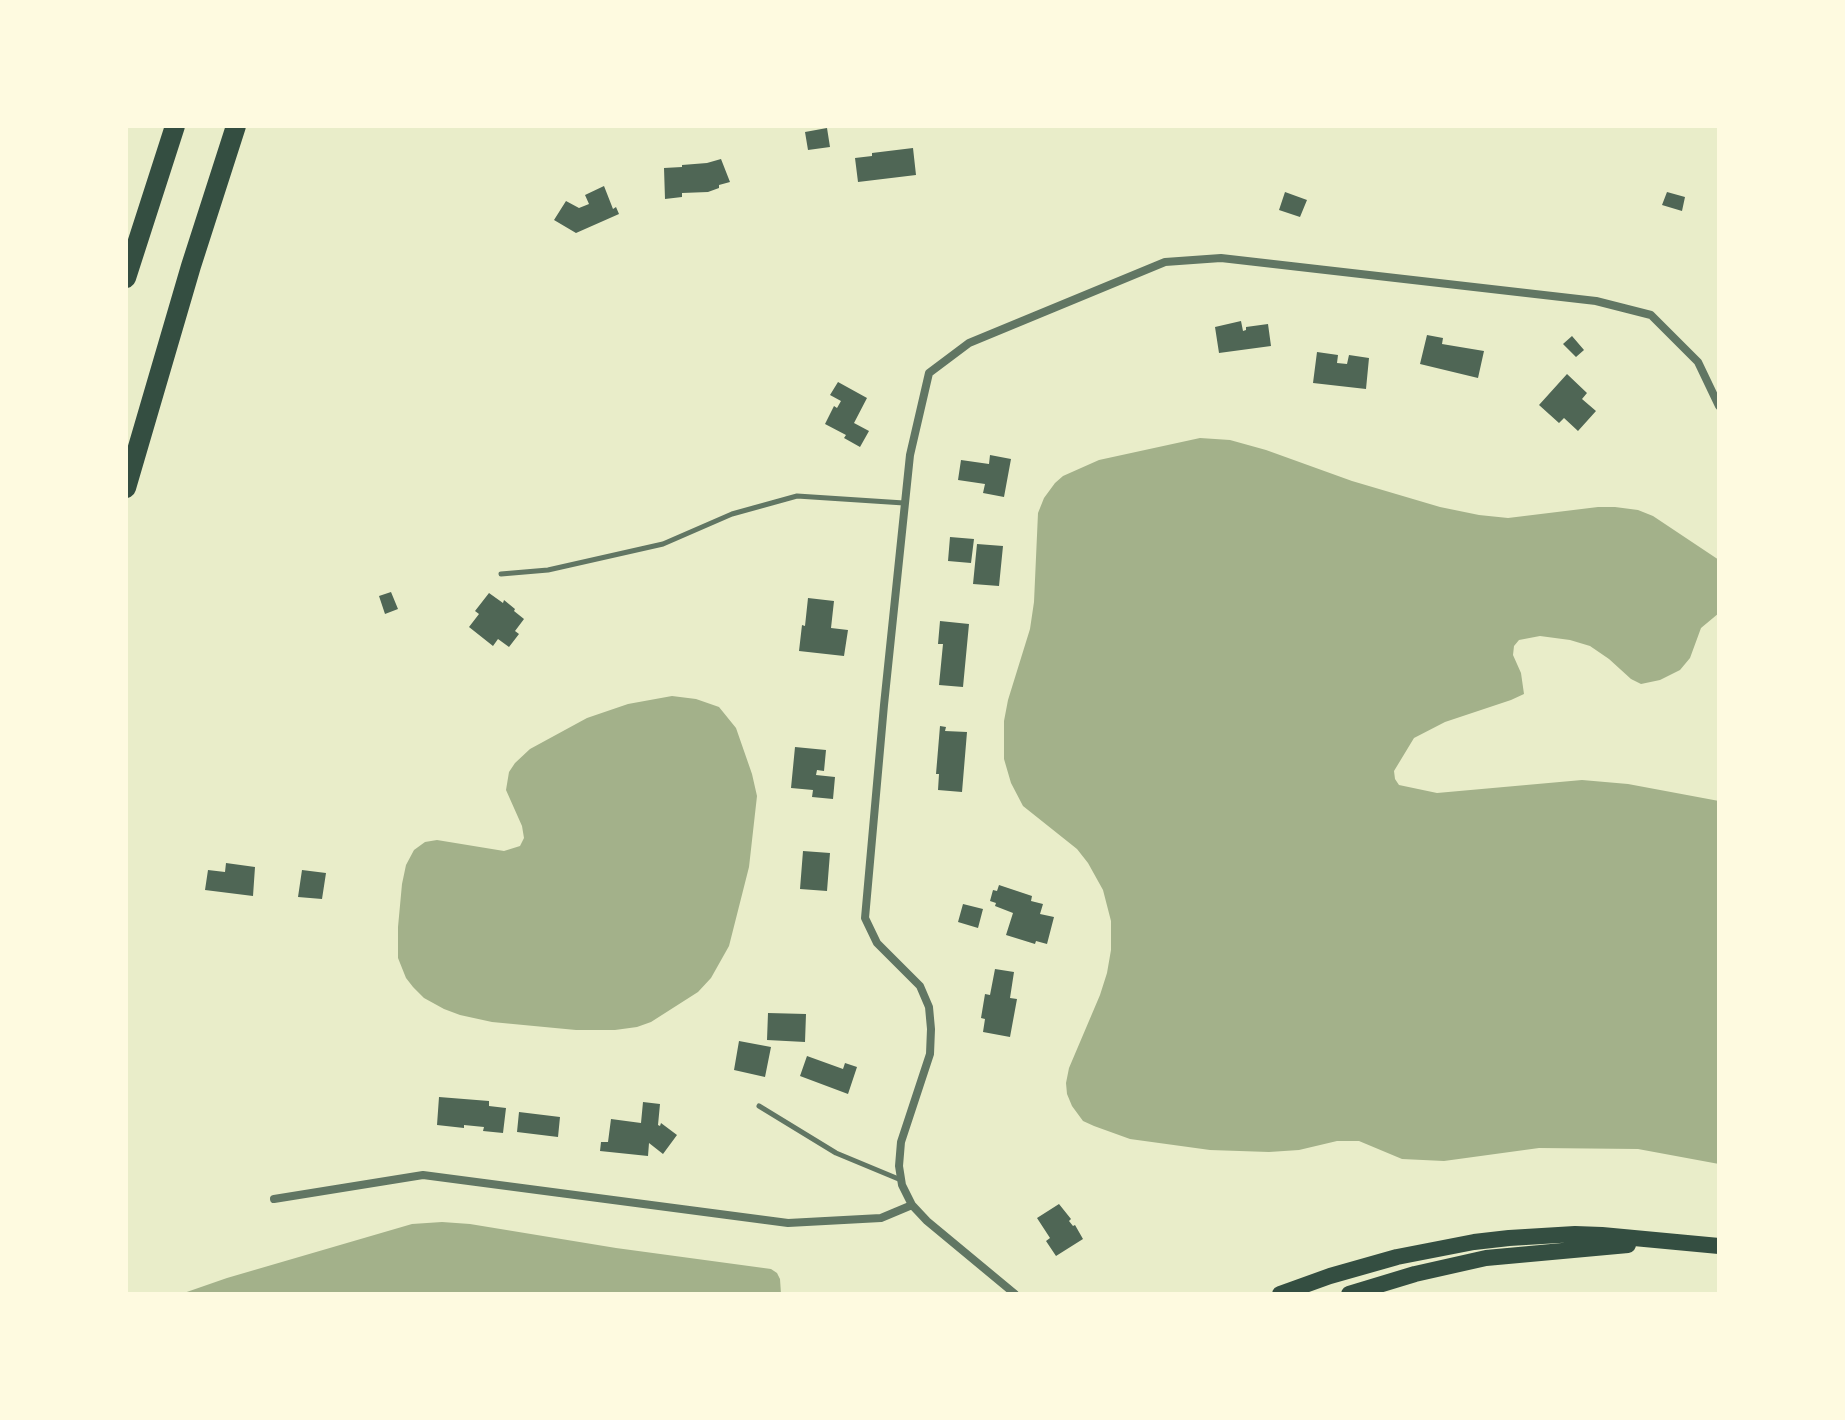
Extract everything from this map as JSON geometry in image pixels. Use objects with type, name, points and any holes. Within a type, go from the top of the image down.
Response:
[{"type":"highway","points":[[126,278],[175,126]]},
{"type":"highway","points":[[126,488],[195,251],[236,126]]},
{"type":"highway","points":[[126,495],[158,377]]},
{"type":"main road","points":[[1280,1294],[1397,1257],[1509,1238],[1575,1234],[1719,1246]]},
{"type":"main road","points":[[1349,1294],[1415,1274],[1486,1258],[1665,1241]]},
{"type":"street","points":[[1015,1294],[958,1249],[912,1205],[901,1181],[901,1142],[930,1054],[929,1007],[920,986],[877,943],[865,918],[910,455],[929,373],[969,343],[1165,262],[1221,258],[1596,301],[1651,315],[1698,362],[1719,406]]},
{"type":"street","points":[[274,1199],[423,1175],[788,1223],[881,1218],[912,1205]]},
{"type":"lane","points":[[501,574],[548,570],[663,544],[732,514],[797,496],[905,504]]},
{"type":"lane","points":[[759,1106],[836,1153],[901,1181]]},
{"type":"shaded area","points":[[1200,438],[1230,440],[1352,481],[1479,515],[1508,518],[1598,507],[1638,510],[1653,516],[1719,560],[1719,613],[1701,628],[1690,658],[1680,670],[1660,680],[1641,684],[1590,646],[1540,636],[1519,640],[1514,646],[1513,655],[1521,673],[1524,694],[1445,722],[1414,738],[1394,771],[1399,785],[1437,793],[1582,780],[1628,784],[1719,801],[1719,1164],[1638,1149],[1539,1148],[1444,1161],[1402,1159],[1359,1141],[1337,1141],[1299,1150],[1269,1152],[1210,1150],[1130,1139],[1083,1121],[1072,1106],[1066,1083],[1069,1068],[1107,973],[1111,921],[1103,890],[1088,863],[1077,849],[1023,806],[1011,783],[1004,759],[1004,721],[1008,700],[1030,629],[1034,602],[1038,513],[1044,498],[1063,476],[1099,460]]},
{"type":"shaded area","points":[[672,696],[696,699],[719,707],[736,728],[757,796],[749,867],[729,946],[711,978],[698,992],[651,1022],[615,1030],[576,1030],[492,1022],[460,1015],[424,998],[406,978],[398,958],[402,884],[406,865],[414,850],[425,842],[437,840],[504,851],[520,846],[524,838],[522,826],[506,790],[509,772],[515,763],[530,749],[587,718],[628,704]]},
{"type":"shaded area","points":[[442,1222],[771,1269],[780,1279],[781,1294],[181,1294],[412,1224]]},
{"type":"building","points":[[827,128],[830,147],[808,150],[805,132]]},
{"type":"building","points":[[913,148],[916,175],[858,182],[855,158]]},
{"type":"building","points":[[721,159],[730,182],[708,192],[682,193],[682,197],[665,199],[664,168]]},
{"type":"building","points":[[604,186],[613,209],[616,207],[619,214],[576,233],[554,220],[566,201],[579,208],[589,204],[585,195]]},
{"type":"building","points":[[1285,192],[1307,200],[1300,217],[1279,210]]},
{"type":"building","points":[[1667,192],[1685,197],[1682,211],[1662,205]]},
{"type":"building","points":[[1241,321],[1243,331],[1246,327],[1268,324],[1271,346],[1219,353],[1215,327]]},
{"type":"building","points":[[1427,335],[1443,338],[1442,344],[1484,351],[1478,378],[1420,364]]},
{"type":"building","points":[[1572,336],[1584,350],[1576,357],[1563,344]]},
{"type":"building","points":[[1317,352],[1338,355],[1337,363],[1347,364],[1349,355],[1369,358],[1366,389],[1313,383]]},
{"type":"building","points":[[1567,374],[1587,393],[1582,399],[1596,411],[1578,431],[1564,418],[1559,423],[1539,405]]},
{"type":"building","points":[[838,382],[867,398],[854,423],[869,431],[860,447],[825,424],[834,406],[837,408],[841,401],[830,395]]},
{"type":"building","points":[[990,455],[1011,459],[1004,497],[983,493],[985,484],[958,480],[961,460],[989,464]]},
{"type":"building","points":[[950,537],[974,539],[971,563],[948,561]]},
{"type":"building","points":[[977,544],[1003,546],[999,586],[973,584]]},
{"type":"building","points":[[391,592],[398,609],[385,614],[379,596]]},
{"type":"building","points":[[489,593],[503,603],[504,600],[524,619],[515,631],[519,634],[509,647],[498,639],[493,646],[469,627],[479,614],[475,611]]},
{"type":"building","points":[[808,598],[834,601],[831,628],[848,630],[844,656],[799,651]]},
{"type":"building","points":[[940,621],[969,624],[963,687],[939,685],[943,644],[938,644]]},
{"type":"building","points":[[940,726],[946,727],[945,731],[967,732],[962,792],[938,790],[939,774],[936,774]]},
{"type":"building","points":[[795,747],[826,750],[824,771],[817,770],[816,775],[835,777],[833,799],[812,797],[813,790],[791,788]]},
{"type":"building","points":[[803,851],[830,853],[827,891],[800,889]]},
{"type":"building","points":[[226,863],[255,867],[253,896],[205,890],[208,870],[225,872]]},
{"type":"building","points":[[302,870],[326,873],[322,899],[298,897]]},
{"type":"building","points":[[999,885],[1032,896],[1031,901],[1043,904],[1040,914],[1054,917],[1047,944],[1036,941],[1035,944],[1006,935],[1013,913],[990,901],[993,890],[997,891]]},
{"type":"building","points":[[963,904],[983,909],[978,928],[958,922]]},
{"type":"building","points":[[995,969],[1014,972],[1010,998],[1017,999],[1010,1037],[983,1032],[985,1019],[981,1018],[985,994],[990,995]]},
{"type":"building","points":[[768,1013],[806,1014],[805,1042],[767,1040]]},
{"type":"building","points":[[739,1041],[771,1047],[765,1077],[734,1070]]},
{"type":"building","points":[[807,1056],[843,1069],[845,1063],[857,1067],[848,1094],[800,1076]]},
{"type":"building","points":[[439,1097],[489,1101],[489,1106],[506,1108],[503,1133],[483,1131],[484,1127],[437,1125]]},
{"type":"building","points":[[643,1102],[660,1104],[658,1125],[661,1123],[677,1135],[663,1154],[649,1143],[648,1156],[600,1151],[601,1142],[608,1142],[611,1119],[641,1123]]},
{"type":"building","points":[[519,1112],[560,1117],[558,1137],[517,1132]]},
{"type":"building","points":[[1059,1204],[1083,1239],[1056,1256],[1046,1241],[1050,1238],[1037,1218]]}]
